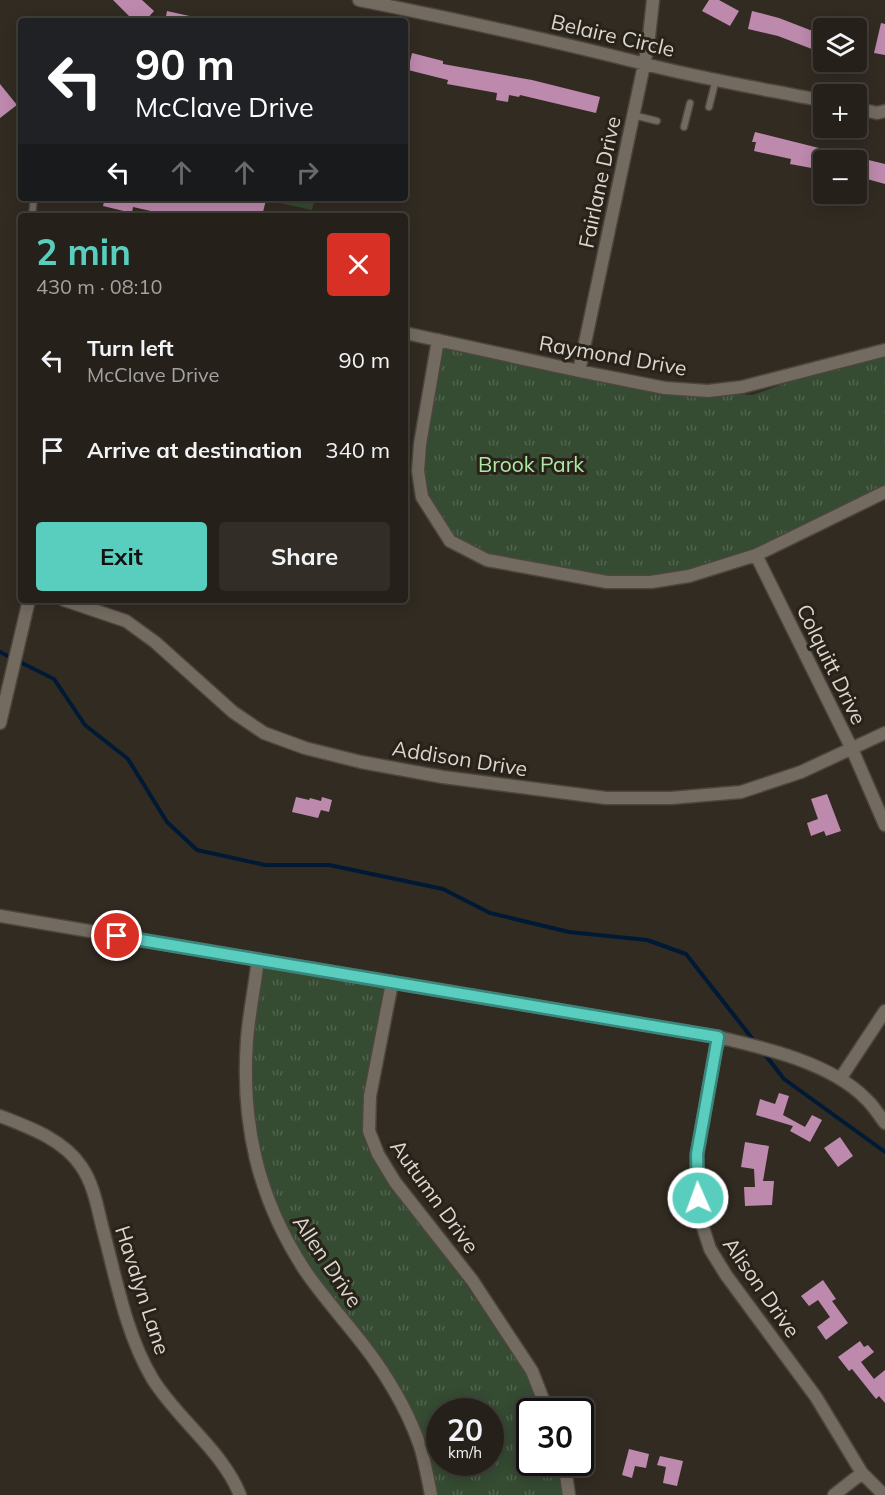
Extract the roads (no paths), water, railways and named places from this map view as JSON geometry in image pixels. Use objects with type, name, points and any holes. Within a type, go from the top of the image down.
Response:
[{"type":"street","name":"Belaire Circle","points":[[359,0],[592,50],[644,64],[813,99]]},
{"type":"street","name":"Fairlane Drive","points":[[579,371],[648,46],[653,0]]},
{"type":"street","points":[[867,111],[877,113],[885,111]]},
{"type":"street","name":"Raymond Drive","points":[[408,334],[665,388],[708,391],[742,387],[885,350]]},
{"type":"street","points":[[438,340],[420,444],[418,471],[422,497],[450,541],[486,560],[607,582],[651,582],[689,576],[756,555],[885,492]]},
{"type":"street","name":"Colquitt Drive","points":[[756,555],[852,748],[885,825]]},
{"type":"street","points":[[0,723],[28,603]]},
{"type":"street","name":"Addison Drive","points":[[73,603],[126,621],[155,642],[233,712],[264,733],[304,748],[443,777],[606,798],[671,798],[741,792],[801,772],[885,733]]},
{"type":"street","points":[[0,916],[718,1037],[783,1052],[840,1079],[866,1098],[885,1124]]},
{"type":"street","name":"Allen Drive","points":[[258,959],[247,1039],[246,1081],[249,1132],[262,1184],[277,1220],[304,1269],[376,1362],[402,1404],[420,1447],[431,1495]]},
{"type":"street","name":"Autumn Drive","points":[[392,983],[370,1096],[369,1131],[378,1154],[395,1182],[471,1280],[532,1371],[543,1398]]},
{"type":"street","points":[[840,1079],[885,1011]]},
{"type":"street","name":"Alison Drive","points":[[718,1037],[697,1154],[696,1181],[699,1215],[710,1249],[726,1275],[816,1397],[862,1473],[884,1495]]},
{"type":"street","name":"Havalyn Lane","points":[[0,1116],[31,1128],[58,1143],[80,1164],[91,1184],[123,1306],[152,1379],[222,1464],[237,1486],[240,1495]]},
{"type":"street","points":[[834,1495],[862,1473]]},
{"type":"street","points":[[566,1476],[569,1495]]},
{"type":"lane","points":[[709,107],[716,79]]},
{"type":"lane","points":[[684,127],[690,103]]},
{"type":"lane","points":[[633,115],[657,121]]},
{"type":"waterway","points":[[0,652],[54,679],[85,725],[128,759],[167,822],[197,850],[265,865],[329,865],[443,889],[490,913],[569,932],[647,940],[686,954],[755,1042]]},
{"type":"waterway","points":[[763,1052],[784,1079],[885,1152]]},
{"type":"park label","name":"Brook Park","points":[[531,464]]}]
